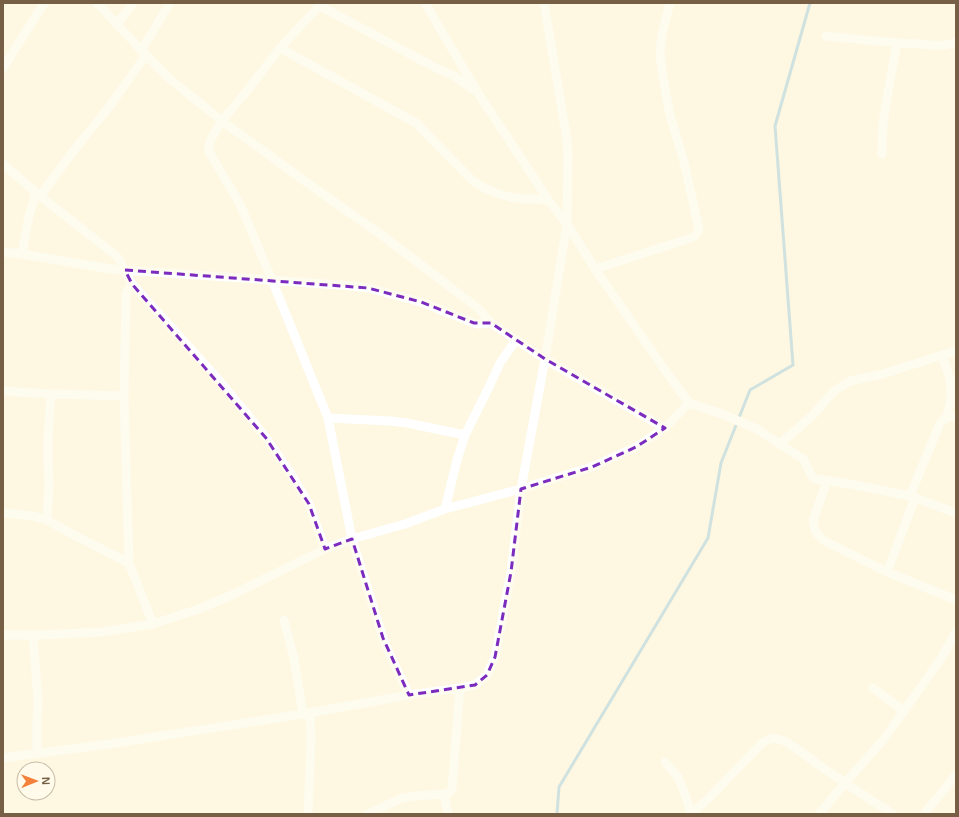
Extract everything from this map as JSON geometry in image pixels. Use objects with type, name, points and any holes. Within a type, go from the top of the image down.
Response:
[{"type":"street","points":[[3,68],[44,3]]},
{"type":"street","points":[[97,3],[143,53],[170,79],[222,121],[383,236],[479,309],[491,323],[545,359],[665,428]]},
{"type":"street","points":[[117,24],[133,3]]},
{"type":"street","points":[[22,254],[28,216],[38,194],[108,107],[143,53],[170,3]]},
{"type":"street","points":[[425,3],[478,93],[549,201],[567,224],[595,269],[689,403],[722,414],[757,429],[803,459],[809,472],[815,479],[913,497],[956,513]]},
{"type":"street","points":[[3,758],[116,743],[460,688],[475,685],[487,675],[495,657],[511,572],[521,489],[545,359],[567,224],[567,140],[544,3]]},
{"type":"street","points":[[595,269],[691,238],[696,235],[699,229],[684,162],[670,116],[662,72],[660,52],[662,34],[670,3]]},
{"type":"street","points":[[409,695],[383,638],[352,539],[328,418],[240,204],[209,152],[209,146],[211,139],[222,121],[280,48],[321,4],[436,68],[454,76],[478,93]]},
{"type":"street","points":[[826,36],[897,43],[944,45],[956,42]]},
{"type":"street","points":[[882,154],[883,124],[897,43]]},
{"type":"street","points":[[280,48],[416,123],[479,186],[494,193],[529,200],[536,198],[549,201]]},
{"type":"street","points":[[3,164],[38,194],[114,254],[119,260],[132,284],[216,377],[252,419],[266,438],[291,474],[309,504],[325,549]]},
{"type":"street","points":[[3,252],[110,269],[368,288],[422,302],[474,323],[491,323]]},
{"type":"street","points":[[132,284],[128,289],[126,296],[124,396],[128,563],[153,624]]},
{"type":"street","points":[[445,509],[465,435],[500,363],[516,340]]},
{"type":"street","points":[[780,444],[813,415],[833,392],[850,381],[883,374],[942,354],[956,351]]},
{"type":"street","points":[[887,572],[940,423],[951,417],[950,380],[942,354]]},
{"type":"street","points":[[3,391],[124,396]]},
{"type":"street","points":[[47,520],[50,484],[48,437],[51,394]]},
{"type":"street","points":[[3,635],[102,632],[153,624],[196,610],[232,595],[325,549],[352,539],[404,524],[445,509],[521,489],[592,467],[636,447],[665,428],[689,403]]},
{"type":"street","points":[[328,418],[390,421],[465,435]]},
{"type":"street","points":[[827,480],[813,520],[815,531],[823,540],[887,572],[956,600]]},
{"type":"street","points":[[3,513],[33,516],[47,520],[70,534],[128,563]]},
{"type":"street","points":[[284,620],[311,740],[308,814]]},
{"type":"street","points":[[819,814],[844,783],[884,739],[940,660],[956,632]]},
{"type":"street","points":[[33,635],[38,701],[37,753]]},
{"type":"street","points":[[368,814],[402,798],[444,794],[448,793],[452,789],[460,688]]},
{"type":"street","points":[[873,688],[904,711]]},
{"type":"street","points":[[665,762],[678,778],[691,814],[709,798],[762,744],[772,738],[785,741],[844,783],[893,814]]},
{"type":"street","points":[[924,814],[956,775]]},
{"type":"street","points":[[444,794],[448,814]]},
{"type":"highlighted area","points":[[125,270],[368,288],[421,302],[474,323],[491,323],[545,359],[665,428],[636,447],[592,467],[521,489],[511,572],[495,657],[487,675],[475,685],[409,695],[383,638],[352,539],[325,549],[309,504],[266,438],[132,284]]},
{"type":"waterway","points":[[557,814],[559,787],[708,538],[721,463],[750,390],[793,365],[775,126],[810,3]]}]
